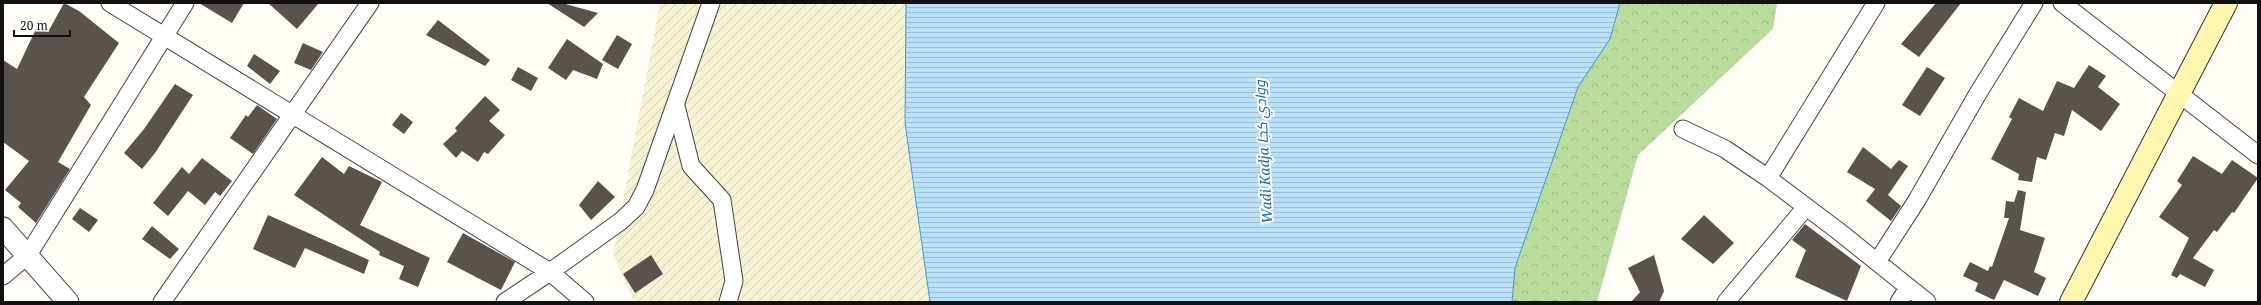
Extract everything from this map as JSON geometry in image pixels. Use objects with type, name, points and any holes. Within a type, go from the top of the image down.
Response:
[{"type":"main road","points":[[2070,302],[2226,3]]},
{"type":"street","points":[[110,3],[550,272],[585,302]]},
{"type":"street","points":[[3,276],[28,255],[185,3]]},
{"type":"street","points":[[162,302],[370,3]]},
{"type":"street","points":[[505,302],[621,221],[636,206],[645,190],[676,106],[710,3]]},
{"type":"street","points":[[1768,178],[1876,3]]},
{"type":"street","points":[[1877,262],[1917,200],[1977,95],[2034,3]]},
{"type":"street","points":[[2062,3],[2179,92],[2258,155]]},
{"type":"street","points":[[676,106],[691,166],[722,200],[734,281],[728,302]]},
{"type":"street","points":[[1683,129],[1725,149],[1768,178],[1927,302]]},
{"type":"street","points":[[1726,302],[1806,207]]},
{"type":"street","points":[[3,228],[68,302]]},
{"type":"street","points":[[1899,302],[1908,288]]},
{"type":"shaded area","points":[[660,3],[906,3],[905,123],[930,302],[634,302],[613,254]]},
{"type":"green space","points":[[1620,3],[1777,3],[1773,29],[1638,155],[1597,302],[1512,302],[1515,268],[1578,87],[1610,39]]},
{"type":"water","name":"Wadi Kadja ووادي كجا","points":[[906,3],[1620,3],[1610,39],[1578,87],[1515,268],[1512,302],[930,302],[905,123]]},
{"type":"building","points":[[64,3],[79,11],[119,43],[84,97],[91,105],[58,162],[70,169],[36,223],[18,207],[21,203],[5,190],[29,161],[3,142],[3,60],[17,69],[37,27],[48,32]]},
{"type":"building","points":[[199,3],[244,3],[232,23]]},
{"type":"building","points":[[268,3],[319,3],[297,29]]},
{"type":"building","points":[[547,3],[562,3],[598,13],[584,27]]},
{"type":"building","points":[[1936,3],[1961,3],[1919,57],[1901,44]]},
{"type":"building","points":[[438,20],[490,60],[485,66],[426,35]]},
{"type":"building","points":[[617,35],[632,44],[618,69],[602,60]]},
{"type":"building","points":[[567,39],[603,64],[597,79],[573,70],[566,80],[548,68]]},
{"type":"building","points":[[303,43],[323,52],[311,70],[294,63]]},
{"type":"building","points":[[254,54],[280,71],[270,84],[247,66]]},
{"type":"building","points":[[2089,65],[2106,76],[2098,87],[2120,104],[2101,131],[2072,110],[2064,136],[2055,133],[2046,160],[2037,157],[2032,182],[2018,180],[2019,174],[1991,159],[2012,119],[2009,117],[2019,98],[2043,111],[2057,81],[2074,88]]},
{"type":"building","points":[[518,67],[538,78],[531,91],[511,80]]},
{"type":"building","points":[[1927,67],[1945,78],[1920,116],[1902,105]]},
{"type":"building","points":[[175,84],[193,95],[155,153],[142,169],[124,153],[144,129]]},
{"type":"building","points":[[485,96],[500,110],[489,121],[505,135],[488,154],[484,152],[478,162],[462,151],[456,158],[443,144],[457,131],[455,128]]},
{"type":"building","points":[[257,105],[277,119],[253,154],[230,138],[246,115],[248,117]]},
{"type":"building","points":[[401,113],[413,122],[404,134],[392,125]]},
{"type":"building","points":[[1863,147],[1891,169],[1899,160],[1908,166],[1888,195],[1901,206],[1891,221],[1866,201],[1875,189],[1847,172]]},
{"type":"building","points":[[2193,156],[2222,174],[2232,160],[2258,178],[2234,213],[2232,212],[2217,232],[2214,230],[2193,258],[2214,270],[2205,287],[2180,274],[2177,278],[2171,275],[2189,238],[2159,217],[2182,185],[2177,181]]},
{"type":"building","points":[[322,157],[344,174],[349,166],[382,182],[360,225],[430,258],[418,287],[399,279],[404,266],[379,255],[380,252],[294,195]]},
{"type":"building","points":[[202,158],[232,181],[220,196],[215,192],[205,205],[188,191],[168,216],[153,203],[182,167],[189,174]]},
{"type":"building","points":[[598,181],[615,197],[591,220],[579,205]]},
{"type":"building","points":[[2018,190],[2026,192],[2020,230],[2045,238],[2034,272],[2046,278],[2038,296],[2004,280],[1994,300],[1975,291],[1978,283],[1963,276],[1970,262],[1988,271],[1990,266],[1992,267],[2009,218],[2004,218],[2006,201],[2014,202]]},
{"type":"building","points":[[80,208],[98,220],[89,232],[72,219]]},
{"type":"building","points":[[268,215],[369,260],[364,274],[305,248],[295,268],[253,249]]},
{"type":"building","points":[[1704,215],[1734,243],[1713,264],[1681,239]]},
{"type":"building","points":[[1805,224],[1861,266],[1847,301],[1795,277],[1806,250],[1792,240]]},
{"type":"building","points":[[152,226],[179,249],[170,259],[142,239]]},
{"type":"building","points":[[463,233],[515,262],[501,290],[447,262]]},
{"type":"building","points":[[651,255],[663,274],[635,293],[623,274]]},
{"type":"building","points":[[1654,255],[1664,291],[1659,302],[1631,302],[1640,292],[1628,268]]}]
